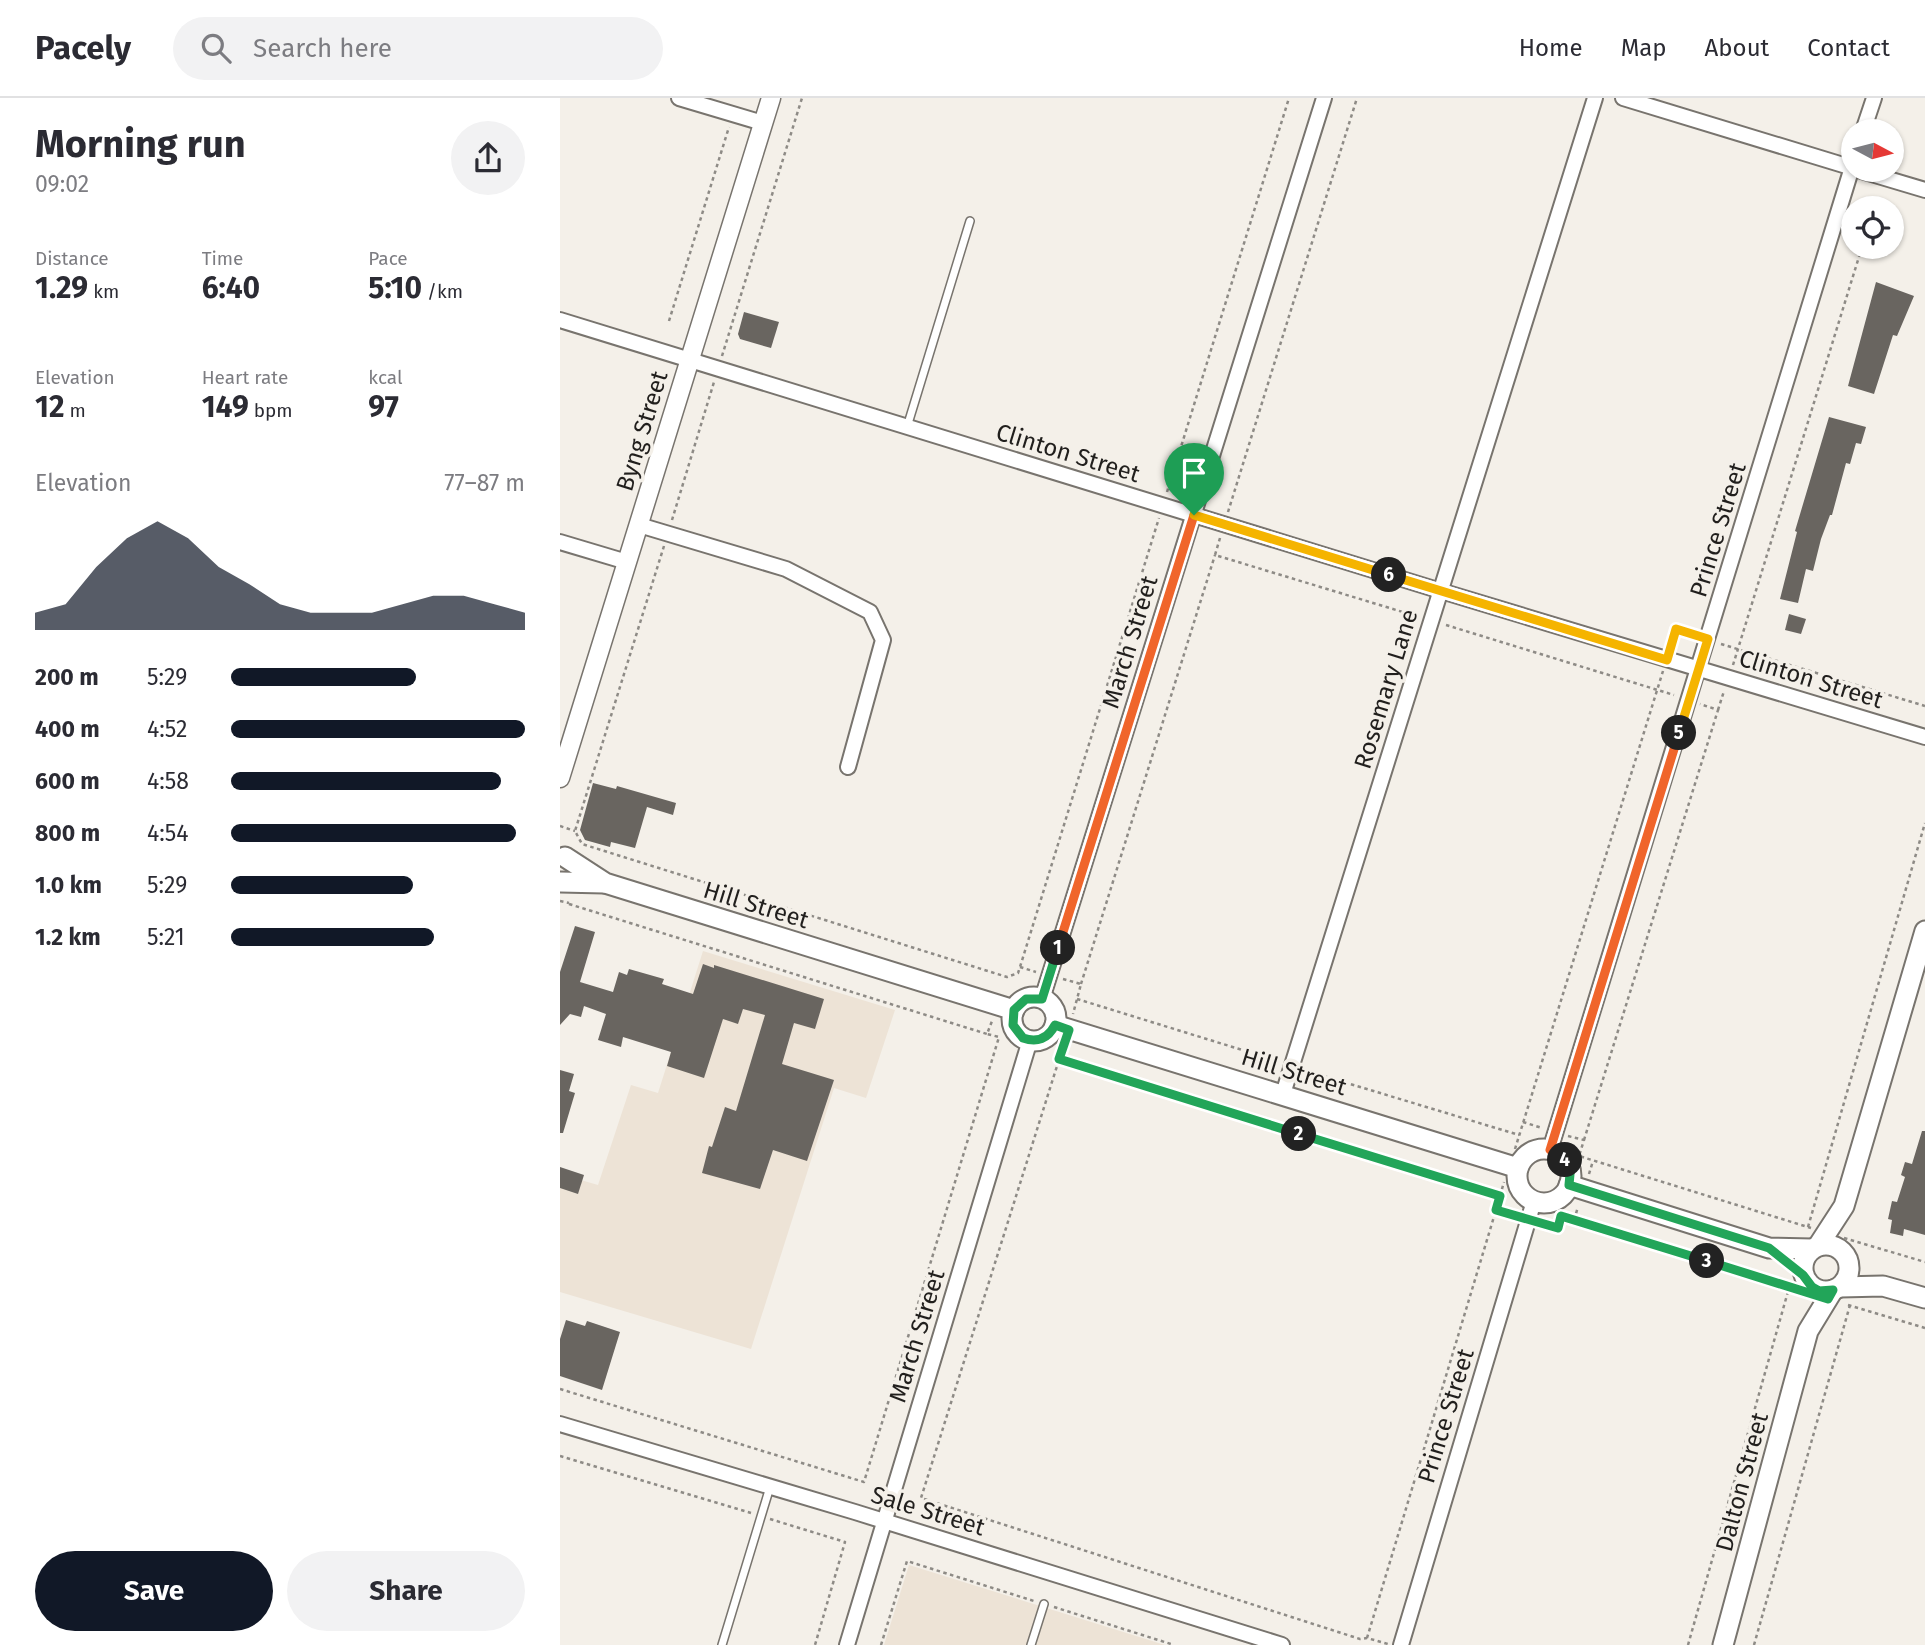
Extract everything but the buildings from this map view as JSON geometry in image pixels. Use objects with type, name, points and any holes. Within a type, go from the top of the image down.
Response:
[{"type":"main road","name":"Hill Street","points":[[563,852],[605,883]]},
{"type":"main road","points":[[560,882],[566,866],[563,852]]},
{"type":"main road","name":"Hill Street","points":[[560,882],[605,883],[1006,1008]]},
{"type":"main road","points":[[1801,1284],[1804,1259],[1829,1244],[1843,1206],[1925,931]]},
{"type":"main road","points":[[1026,999],[1042,999],[1054,1009],[1062,1028],[1030,1041],[1017,1032],[1006,1008],[1026,999]]},
{"type":"main road","name":"Hill Street","points":[[1062,1028],[1514,1167]]},
{"type":"main road","points":[[1550,1150],[1560,1155],[1567,1163],[1569,1185],[1555,1200],[1532,1210],[1520,1188],[1514,1167],[1531,1152],[1550,1150]]},
{"type":"main road","points":[[1569,1185],[1769,1248],[1829,1244],[1883,1286],[1925,1298]]},
{"type":"main road","name":"Dalton Street","points":[[1723,1645],[1808,1331],[1848,1275],[1829,1244]]},
{"type":"main road","points":[[1769,1248],[1801,1284],[1819,1291],[1834,1292],[1883,1286]]},
{"type":"main road","name":"Dalton Street","points":[[1801,1284],[1808,1331]]},
{"type":"street","points":[[679,98],[763,123]]},
{"type":"street","name":"Byng Street","points":[[560,778],[771,98]]},
{"type":"street","name":"March Street","points":[[1042,999],[1324,98]]},
{"type":"street","name":"Rosemary Lane","points":[[1283,1094],[1595,98]]},
{"type":"street","points":[[1623,98],[1841,163]]},
{"type":"street","points":[[1867,119],[1874,98]]},
{"type":"street","name":"Prince Street","points":[[1550,1150],[1849,182]]},
{"type":"street","points":[[1900,182],[1925,190]]},
{"type":"street","name":"Clinton Street","points":[[560,320],[1925,737]]},
{"type":"street","points":[[639,525],[786,569],[870,612],[883,640],[848,767]]},
{"type":"street","points":[[560,542],[627,562]]},
{"type":"street","name":"March Street","points":[[847,1645],[1030,1041]]},
{"type":"street","name":"Prince Street","points":[[1401,1645],[1532,1210]]},
{"type":"street","name":"Sale Street","points":[[560,1424],[1282,1645]]},
{"type":"lane","points":[[907,427],[970,221]]},
{"type":"lane","points":[[722,1645],[770,1488]]},
{"type":"lane","points":[[1031,1645],[1044,1604]]},
{"type":"path","points":[[728,337],[802,98]]},
{"type":"path","points":[[1172,476],[1289,98]]},
{"type":"path","points":[[1357,98],[1081,984],[1062,1028],[1057,1058],[921,1498],[1360,1639],[1367,1638],[1391,1645]]},
{"type":"path","points":[[669,321],[733,114]]},
{"type":"path","points":[[1738,649],[1858,259]]},
{"type":"path","points":[[1215,555],[1718,710],[1584,1140]]},
{"type":"path","points":[[1367,1638],[1500,1196],[1514,1167],[1676,629],[1925,705]]},
{"type":"path","points":[[1829,1244],[1925,823]]},
{"type":"path","points":[[560,826],[575,831]]},
{"type":"path","points":[[560,1389],[864,1482],[999,1037],[569,904]]},
{"type":"path","points":[[1020,967],[1081,984]]},
{"type":"path","points":[[987,1034],[1006,1008],[1007,977]]},
{"type":"path","points":[[1057,1058],[1500,1196]]},
{"type":"path","points":[[1579,1157],[1829,1244],[1925,1262]]},
{"type":"path","points":[[1496,1210],[1532,1210],[1558,1228],[1561,1216],[1834,1292],[1850,1306],[1925,1328]]},
{"type":"path","points":[[1688,1645],[1801,1284]]},
{"type":"path","points":[[1754,1645],[1850,1306]]},
{"type":"path","points":[[560,1455],[845,1542],[815,1645]]},
{"type":"path","points":[[881,1645],[907,1561]]},
{"type":"shaded area","points":[[703,951],[895,1010],[866,1098],[834,1088],[751,1349],[560,1292],[560,1174],[598,1185],[631,1085],[658,1093]]},
{"type":"shaded area","points":[[909,1565],[1165,1645],[884,1645]]},
{"type":"route","points":[[1194,515],[1667,660],[1676,629],[1708,639],[1550,1150],[1560,1155],[1567,1163],[1569,1185],[1769,1248],[1803,1275],[1812,1287],[1826,1292],[1833,1290],[1828,1299],[1561,1216],[1558,1228],[1496,1210],[1500,1196],[1059,1059],[1069,1030],[1055,1025],[1045,1037],[1030,1041],[1017,1032],[1012,1017],[1019,1003],[1034,997],[1042,999],[1194,515]]}]
